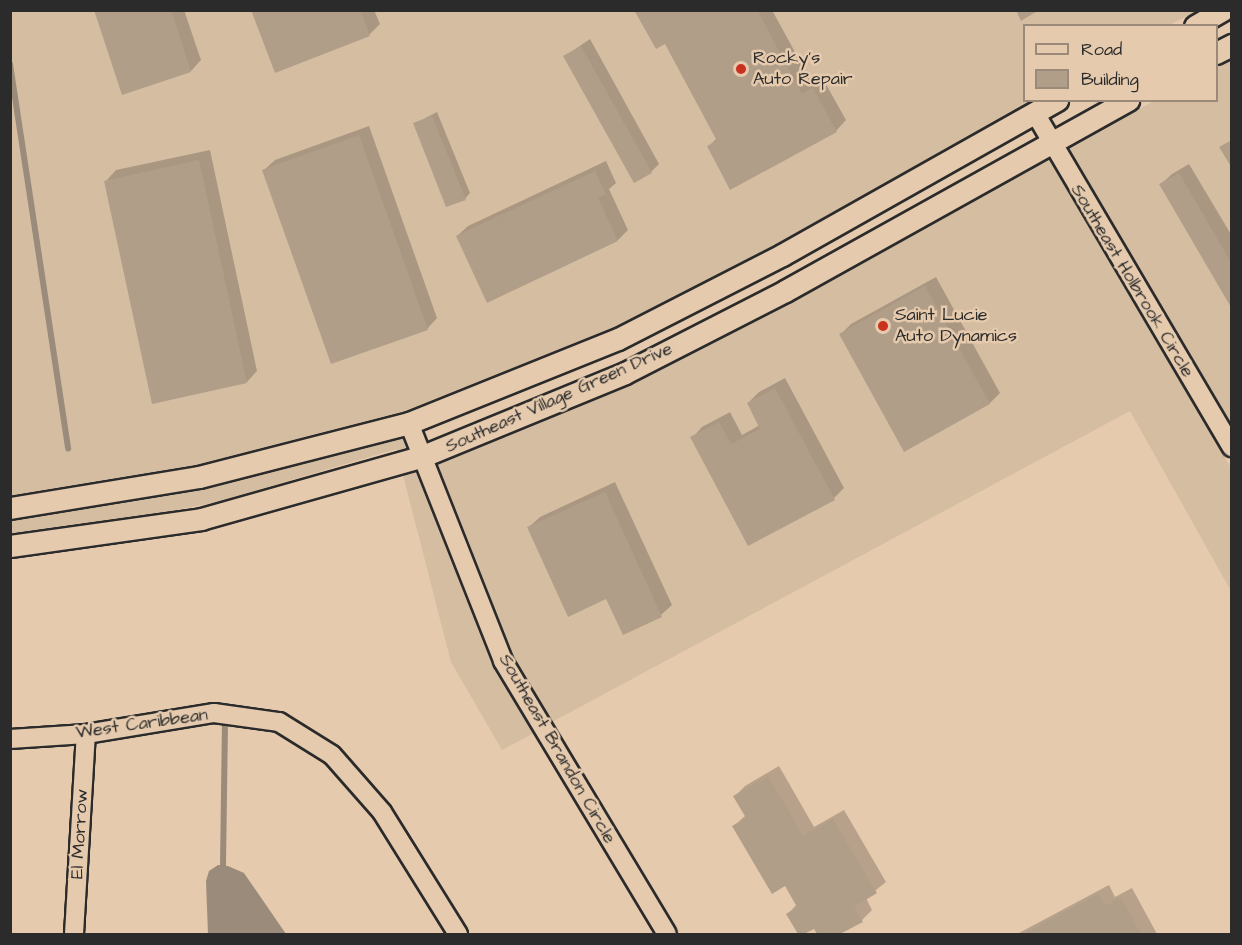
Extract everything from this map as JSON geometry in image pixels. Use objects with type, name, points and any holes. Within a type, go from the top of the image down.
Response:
[{"type":"street","points":[[1198,24],[1222,10]]},
{"type":"street","points":[[1218,52],[1232,45]]},
{"type":"street","name":"Southeast Village Green Drive","points":[[10,508],[199,477],[409,423],[618,339],[772,260],[1054,102]]},
{"type":"street","name":"Southeast Village Green Drive","points":[[10,546],[201,519],[423,456],[625,373],[785,291],[1124,102]]},
{"type":"street","name":"Southeast Holbrook Circle","points":[[1035,113],[1232,447]]},
{"type":"street","name":"Southeast Brandon Circle","points":[[409,423],[503,661],[667,934]]},
{"type":"street","name":"West Caribbean","points":[[10,739],[86,734],[214,713],[279,722],[332,755],[382,812],[458,934]]},
{"type":"street","name":"El Morrow","points":[[74,934],[86,734]]},
{"type":"shaded area","points":[[11,11],[1197,11],[1171,24],[1023,24],[1023,102],[1030,102],[756,255],[613,328],[404,411],[196,466],[11,496]]},
{"type":"shaded area","points":[[1231,58],[1231,426],[1067,148],[1152,102],[1218,102],[1218,66]]},
{"type":"shaded area","points":[[1048,158],[1231,468],[1231,591],[1130,411],[552,722],[513,656],[437,463],[631,384],[790,301]]},
{"type":"shaded area","points":[[403,437],[408,448],[397,451],[396,449],[217,502],[160,513],[11,534],[11,520],[202,489]]},
{"type":"shaded area","points":[[417,471],[494,666],[534,733],[502,750],[451,662],[403,475]]},
{"type":"shaded area","points":[[218,865],[228,866],[244,873],[286,934],[208,934],[206,881],[209,871]]},
{"type":"building","points":[[94,10],[171,10],[191,72],[122,95]]},
{"type":"building","points":[[251,10],[360,10],[370,36],[275,73]]},
{"type":"building","points":[[634,10],[757,10],[802,94],[813,88],[837,132],[730,190],[707,146],[717,141],[665,44],[656,49]]},
{"type":"building","points":[[1016,10],[1039,10],[1021,21]]},
{"type":"building","points":[[581,46],[652,173],[634,183],[563,56]]},
{"type":"building","points":[[432,116],[466,200],[446,207],[413,123]]},
{"type":"building","points":[[359,135],[428,330],[331,364],[262,170]]},
{"type":"building","points":[[1232,140],[1232,168],[1219,147]]},
{"type":"building","points":[[199,160],[247,383],[152,404],[104,181]]},
{"type":"building","points":[[595,171],[606,194],[598,198],[618,241],[487,303],[456,236]]},
{"type":"building","points":[[1179,173],[1232,264],[1232,309],[1159,184]]},
{"type":"building","points":[[925,286],[990,404],[904,452],[839,334]]},
{"type":"building","points":[[775,388],[835,500],[748,546],[690,437],[719,422],[731,444],[760,429],[747,403]]},
{"type":"building","points":[[605,492],[662,617],[623,635],[606,599],[568,617],[527,527]]},
{"type":"building","points":[[768,776],[803,836],[833,819],[877,893],[854,907],[863,922],[840,934],[817,934],[814,929],[798,934],[786,914],[797,907],[785,886],[772,894],[732,826],[746,818],[733,796]]},
{"type":"building","points":[[1098,894],[1105,906],[1121,897],[1141,934],[1023,934]]},
{"type":"waterway","points":[[10,64],[68,449]]},
{"type":"waterway","points":[[223,865],[225,727]]},
{"type":"place","name":"Rocky's Auto Repair","points":[[741,69]]},
{"type":"place","name":"Saint Lucie Auto Dynamics","points":[[883,326]]}]
